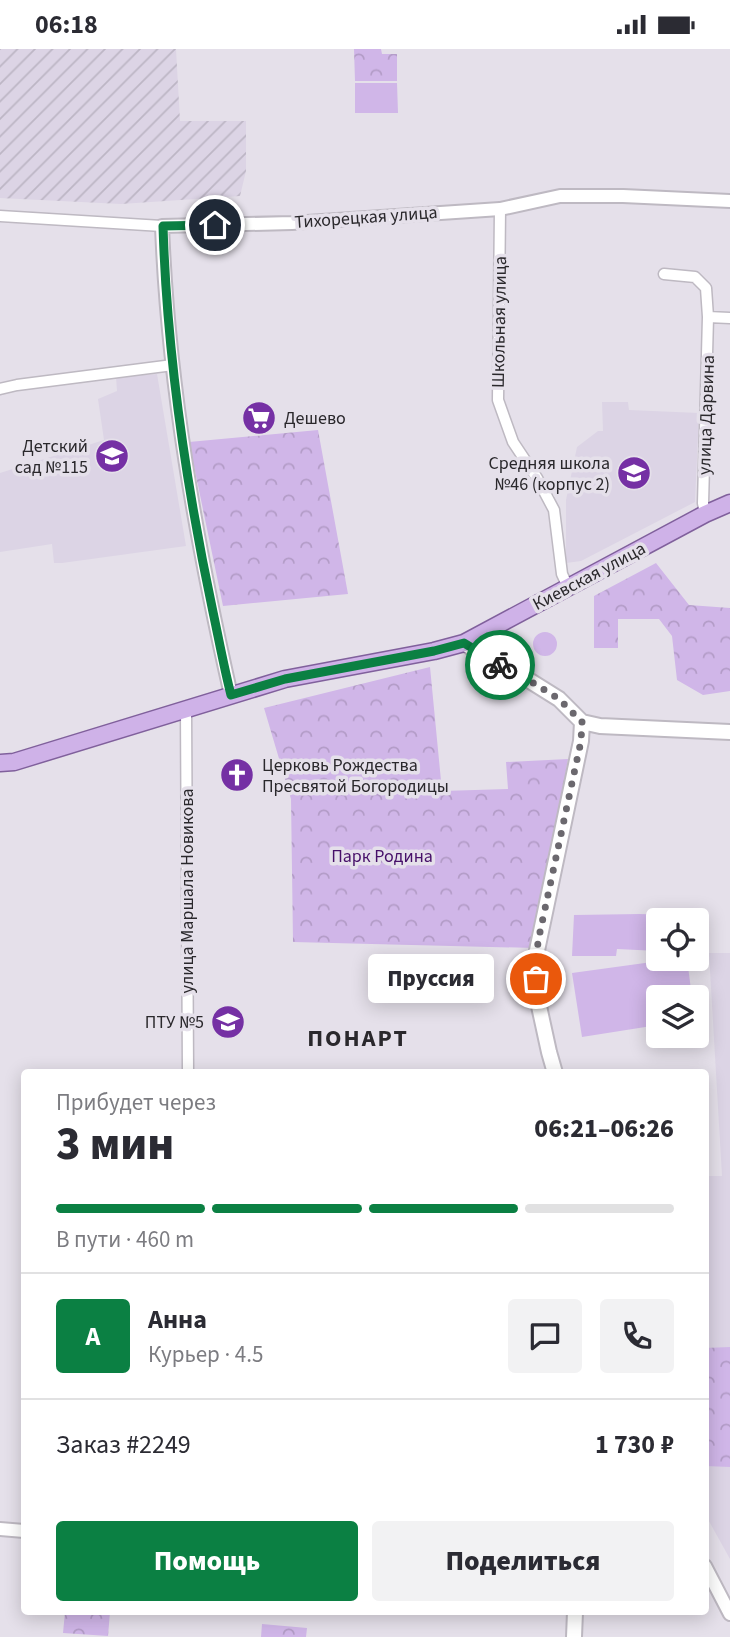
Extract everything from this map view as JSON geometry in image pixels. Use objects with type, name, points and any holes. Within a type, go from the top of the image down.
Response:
[{"type":"main road","name":"Киевская улица","points":[[0,763],[14,762],[285,679],[464,643],[730,503]]},
{"type":"main road","points":[[464,643],[559,699],[582,722],[600,726],[730,732]]},
{"type":"main road","points":[[554,1069],[537,997],[535,960],[581,741],[582,722]]},
{"type":"main road","points":[[574,1637],[575,1615]]},
{"type":"street","name":"Тихорецкая улица","points":[[0,216],[163,226],[292,223],[500,209],[560,196],[730,201]]},
{"type":"street","name":"Школьная улица","points":[[500,209],[498,400],[513,442],[554,510],[562,575],[568,587]]},
{"type":"street","points":[[163,226],[178,417],[200,548],[231,695]]},
{"type":"street","name":"улица Дарвина","points":[[664,274],[695,277],[706,289],[708,317],[703,503],[705,514]]},
{"type":"street","points":[[708,317],[730,318]]},
{"type":"street","points":[[0,389],[173,365]]},
{"type":"street","name":"улица Маршала Новикова","points":[[186,709],[188,1069]]},
{"type":"street","points":[[0,1529],[21,1531]]},
{"type":"street","points":[[709,1574],[730,1614]]},
{"type":"shaded area","points":[[0,49],[176,49],[180,121],[246,121],[246,171],[240,196],[121,204],[0,198]]},
{"type":"shaded area","name":"Детский сад №115","points":[[157,374],[186,546],[62,563],[54,563],[52,544],[0,552],[0,473],[104,440],[98,399],[117,391],[116,377]]},
{"type":"shaded area","name":"Средняя школа №46 (корпус 2)","points":[[602,402],[628,402],[629,410],[699,413],[695,502],[581,561],[566,563],[566,500],[577,447],[598,431],[603,431]]},
{"type":"shaded area","points":[[709,953],[730,953],[730,1559],[709,1521],[709,1176],[722,1176]]},
{"type":"green space","points":[[354,49],[381,49],[382,54],[397,54],[397,81],[355,81]]},
{"type":"green space","points":[[355,83],[397,83],[398,113],[355,113]]},
{"type":"green space","points":[[318,430],[348,594],[223,606],[189,442]]},
{"type":"green space","points":[[656,563],[689,605],[730,608],[730,691],[703,695],[677,680],[672,636],[659,619],[618,619],[618,648],[594,648],[594,596]]},
{"type":"green space","points":[[540,632],[550,632],[557,639],[557,649],[550,656],[540,656],[533,649],[533,639]]},
{"type":"green space","name":"Парк Родина","points":[[430,667],[442,791],[508,789],[506,762],[568,759],[535,948],[293,942],[291,799],[264,708]]},
{"type":"green space","points":[[646,914],[646,950],[617,949],[616,956],[572,956],[574,915]]},
{"type":"green space","points":[[646,963],[646,971],[689,971],[690,985],[646,985],[646,1027],[582,1037],[572,973]]},
{"type":"green space","points":[[730,1347],[730,1467],[709,1466],[709,1348]]},
{"type":"green space","points":[[65,1615],[110,1615],[108,1636],[63,1633]]},
{"type":"green space","points":[[262,1624],[307,1628],[306,1637],[261,1637]]},
{"type":"way so far","points":[[500,665],[559,699],[582,722],[581,741],[540,932],[535,960],[536,979]]},
{"type":"place","name":"Дешево","points":[[259,418]]},
{"type":"place","name":"Детский сад №115","points":[[112,456]]},
{"type":"place","name":"Средняя школа №46 (корпус 2)","points":[[634,473]]},
{"type":"place","name":"Церковь Рождества Пресвятой Богородицы","points":[[237,775]]},
{"type":"place","name":"Пруссия","points":[[536,979]]},
{"type":"place","name":"ПТУ №5","points":[[228,1022]]},
{"type":"district","name":"ПОНАРТ","points":[[358,1038]]},
{"type":"route","points":[[215,225],[163,226],[169,330],[178,417],[200,548],[231,695],[285,679],[464,643],[500,665]]}]
